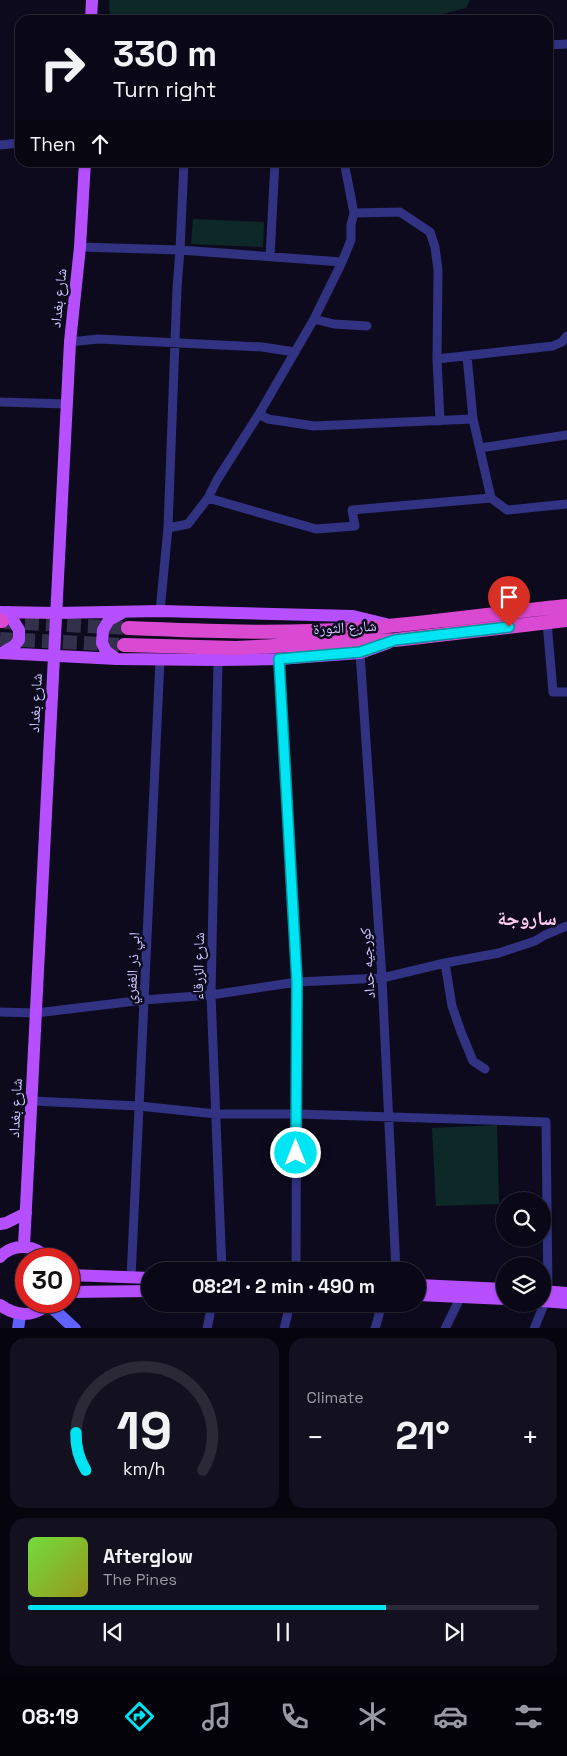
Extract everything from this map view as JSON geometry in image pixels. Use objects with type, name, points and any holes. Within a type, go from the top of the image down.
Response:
[{"type":"highway","name":"شارع الثورة","points":[[128,628],[242,632],[350,629],[393,626],[567,606]]},
{"type":"highway","name":"شارع الثورة","points":[[124,645],[236,648],[395,640],[567,620]]},
{"type":"main road","points":[[91,15],[92,0]]},
{"type":"main road","name":"شارع بغداد","points":[[24,1246],[70,342],[80,247],[85,167]]},
{"type":"main road","points":[[2,617],[56,613],[160,610],[353,616],[393,626]]},
{"type":"main road","points":[[117,659],[106,651],[102,643],[103,630],[109,620],[124,612]]},
{"type":"main road","points":[[1,653],[14,646],[20,640],[19,630],[2,617]]},
{"type":"main road","points":[[1,653],[160,660],[279,659],[360,652],[395,640]]},
{"type":"main road","points":[[0,1224],[26,1213]]},
{"type":"main road","points":[[0,1256],[13,1248],[24,1246],[35,1248]]},
{"type":"main road","points":[[80,1275],[141,1278]]},
{"type":"main road","points":[[426,1285],[496,1289]]},
{"type":"main road","points":[[80,1292],[141,1291]]},
{"type":"main road","points":[[551,1295],[567,1293]]},
{"type":"main road","points":[[426,1295],[496,1298]]},
{"type":"main road","points":[[551,1298],[567,1303]]},
{"type":"main road","points":[[0,1305],[20,1315],[34,1313]]},
{"type":"main road","points":[[59,1313],[75,1328]]},
{"type":"main road","points":[[18,1328],[20,1315]]},
{"type":"street","points":[[553,45],[567,44]]},
{"type":"street","points":[[0,145],[15,144]]},
{"type":"street","points":[[160,610],[168,528],[184,167]]},
{"type":"street","points":[[270,257],[275,167]]},
{"type":"street","points":[[168,528],[188,524],[208,498],[314,319],[342,262],[350,240],[354,213],[345,167]]},
{"type":"street","points":[[354,213],[400,212],[430,232],[435,247],[438,270],[437,359],[440,421]]},
{"type":"street","points":[[80,247],[180,250],[342,262]]},
{"type":"street","points":[[314,319],[334,324],[367,326]]},
{"type":"street","points":[[437,359],[553,346],[562,342],[567,336]]},
{"type":"street","points":[[70,342],[98,339],[262,347],[295,352]]},
{"type":"street","points":[[467,356],[473,420],[491,498],[507,510],[567,504]]},
{"type":"street","points":[[0,402],[67,404]]},
{"type":"street","points":[[259,414],[268,419],[314,426],[473,420]]},
{"type":"street","points":[[480,448],[567,435]]},
{"type":"street","points":[[208,498],[316,529],[355,526],[352,510],[491,498]]},
{"type":"street","points":[[547,622],[553,692],[567,692]]},
{"type":"street","name":"كورجيه حداد","points":[[360,652],[382,978],[396,1262]]},
{"type":"street","points":[[279,659],[297,982],[296,1262]]},
{"type":"street","name":"ابي ذر الغفري","points":[[131,1278],[160,660]]},
{"type":"street","name":"شارع الزرقاء","points":[[218,660],[211,995],[222,1262]]},
{"type":"street","points":[[0,1012],[36,1013],[144,1000],[211,995],[297,982],[382,978],[445,963],[499,953],[536,941],[567,926]]},
{"type":"street","points":[[445,963],[452,1006],[461,1032],[474,1061],[486,1069]]},
{"type":"street","points":[[32,1102],[139,1106],[216,1114],[296,1114],[546,1122],[544,1257]]},
{"type":"street","points":[[445,1328],[460,1296]]},
{"type":"street","points":[[207,1328],[210,1312]]},
{"type":"street","points":[[284,1328],[288,1312]]},
{"type":"street","points":[[375,1328],[380,1312]]},
{"type":"street","points":[[534,1328],[539,1312]]},
{"type":"green space","points":[[109,0],[470,0],[466,8],[439,15],[110,15]]},
{"type":"green space","points":[[193,219],[264,222],[263,247],[191,244]]},
{"type":"green space","points":[[497,1125],[499,1192],[496,1192],[496,1204],[436,1206],[432,1128]]},
{"type":"tunnel","points":[[4,622],[128,628]]},
{"type":"tunnel","points":[[0,639],[124,645]]},
{"type":"district","name":"ساروجة","points":[[527,918]]},
{"type":"route","points":[[296,1153],[297,982],[279,659],[360,652],[395,640],[509,627]]}]
